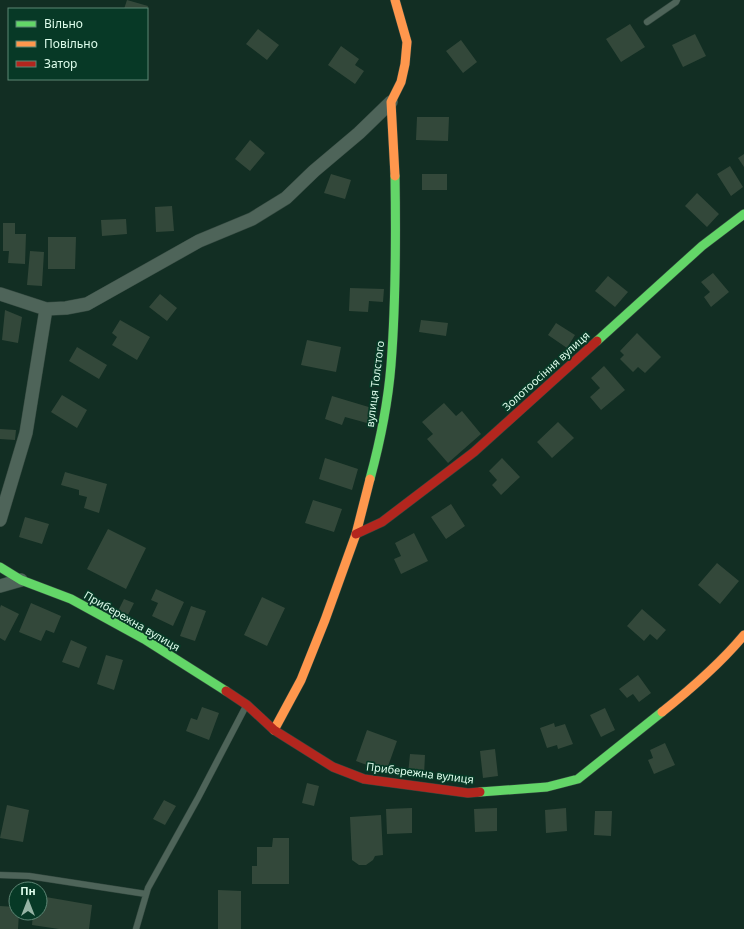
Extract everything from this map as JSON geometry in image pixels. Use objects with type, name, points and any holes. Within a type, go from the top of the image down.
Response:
[{"type":"street","name":"вулиця Толстого","points":[[274,730],[301,680],[356,534],[380,440],[391,366],[396,233],[395,170],[391,102],[402,76],[405,64],[407,42],[395,0]]},
{"type":"street","points":[[0,294],[46,309],[66,308],[87,304],[199,242],[252,218],[286,198],[314,171],[359,133],[391,102]]},
{"type":"street","name":"Золотоосіння вулиця","points":[[356,534],[382,522],[474,452],[702,246],[744,214]]},
{"type":"street","points":[[0,520],[26,433],[46,309]]},
{"type":"street","name":"Прибережна вулиця","points":[[0,567],[21,580],[71,599],[144,639],[247,705],[274,730],[333,767],[364,779],[468,793],[547,787],[578,779],[698,684],[732,650],[744,634]]},
{"type":"street","points":[[0,586],[21,580]]},
{"type":"lane","points":[[647,22],[677,0]]},
{"type":"lane","points":[[136,929],[146,894],[247,705]]},
{"type":"lane","points":[[0,875],[29,876],[146,894]]},
{"type":"building","points":[[127,0],[148,6],[147,8],[124,8]]},
{"type":"building","points":[[630,24],[645,47],[621,62],[606,39]]},
{"type":"building","points":[[258,29],[279,45],[267,60],[246,44]]},
{"type":"building","points":[[695,34],[706,56],[683,67],[672,45]]},
{"type":"building","points":[[461,40],[477,62],[463,73],[446,51]]},
{"type":"building","points":[[341,46],[359,59],[355,65],[364,71],[355,84],[328,65]]},
{"type":"building","points":[[417,117],[449,117],[448,141],[416,140]]},
{"type":"building","points":[[250,140],[265,153],[250,171],[235,159]]},
{"type":"building","points":[[744,154],[744,167],[738,158]]},
{"type":"building","points":[[730,166],[743,187],[731,196],[717,174]]},
{"type":"building","points":[[331,174],[351,180],[345,199],[324,193]]},
{"type":"building","points":[[422,174],[447,174],[447,190],[422,190]]},
{"type":"building","points":[[697,193],[719,214],[707,227],[685,206]]},
{"type":"building","points":[[172,206],[174,231],[156,232],[155,207]]},
{"type":"building","points":[[126,219],[127,234],[102,236],[101,220]]},
{"type":"building","points":[[3,223],[15,223],[15,234],[26,234],[25,264],[8,263],[9,251],[3,251]]},
{"type":"building","points":[[48,237],[76,237],[75,269],[48,269]]},
{"type":"building","points":[[30,251],[44,252],[42,286],[27,285]]},
{"type":"building","points":[[713,273],[729,292],[711,307],[704,297],[710,292],[701,282]]},
{"type":"building","points":[[608,276],[628,292],[615,307],[595,291]]},
{"type":"building","points":[[350,288],[384,289],[383,302],[369,301],[368,312],[349,311]]},
{"type":"building","points":[[160,294],[177,308],[167,321],[149,307]]},
{"type":"building","points":[[5,310],[22,317],[18,343],[2,340]]},
{"type":"building","points":[[120,320],[150,337],[137,360],[112,345],[117,337],[112,333]]},
{"type":"building","points":[[421,320],[448,323],[446,336],[419,332]]},
{"type":"building","points":[[556,323],[575,335],[567,348],[548,335]]},
{"type":"building","points":[[637,333],[661,357],[645,373],[638,367],[633,372],[620,359],[624,355],[620,351]]},
{"type":"building","points":[[307,340],[341,347],[336,372],[301,365]]},
{"type":"building","points":[[77,347],[107,365],[99,379],[69,361]]},
{"type":"building","points":[[604,366],[625,390],[601,410],[590,397],[600,388],[591,378]]},
{"type":"building","points":[[62,395],[87,410],[77,428],[51,412]]},
{"type":"building","points":[[332,396],[372,408],[367,423],[345,417],[342,425],[325,419]]},
{"type":"building","points":[[444,403],[456,416],[462,411],[481,434],[448,463],[427,439],[433,434],[422,422]]},
{"type":"building","points":[[558,422],[574,438],[552,458],[537,442]]},
{"type":"building","points":[[0,429],[16,430],[15,440],[0,439]]},
{"type":"building","points":[[325,458],[358,469],[352,490],[319,479]]},
{"type":"building","points":[[502,458],[520,477],[501,495],[492,485],[497,480],[489,471]]},
{"type":"building","points":[[65,472],[107,484],[99,513],[84,508],[87,497],[79,495],[79,490],[61,485]]},
{"type":"building","points":[[313,500],[342,509],[334,532],[305,523]]},
{"type":"building","points":[[451,504],[465,526],[446,539],[431,517]]},
{"type":"building","points":[[25,517],[49,524],[42,544],[19,537]]},
{"type":"building","points":[[108,529],[146,548],[126,589],[87,569]]},
{"type":"building","points":[[414,533],[428,561],[401,574],[394,559],[401,556],[395,543]]},
{"type":"building","points":[[717,563],[739,581],[720,604],[698,585]]},
{"type":"building","points":[[156,589],[184,602],[173,626],[152,616],[158,603],[151,600]]},
{"type":"building","points":[[262,597],[285,608],[267,646],[244,635]]},
{"type":"building","points":[[124,599],[134,603],[127,617],[117,613]]},
{"type":"building","points":[[31,603],[61,616],[54,633],[46,630],[41,641],[19,632]]},
{"type":"building","points":[[1,605],[19,614],[5,641],[0,638]]},
{"type":"building","points":[[191,606],[206,611],[195,641],[180,636]]},
{"type":"building","points":[[642,609],[666,630],[657,640],[650,634],[644,641],[627,626]]},
{"type":"building","points":[[71,640],[87,647],[79,668],[62,662]]},
{"type":"building","points":[[106,655],[123,660],[114,690],[97,684]]},
{"type":"building","points":[[638,675],[651,693],[639,702],[633,694],[627,698],[619,689]]},
{"type":"building","points":[[202,707],[219,713],[209,740],[186,731],[191,718],[197,720]]},
{"type":"building","points":[[605,708],[615,730],[601,737],[590,715]]},
{"type":"building","points":[[554,723],[555,727],[565,724],[573,744],[558,749],[557,745],[547,748],[540,728]]},
{"type":"building","points":[[367,730],[397,741],[386,772],[356,761]]},
{"type":"building","points":[[665,743],[675,765],[654,774],[648,760],[653,758],[650,750]]},
{"type":"building","points":[[495,749],[498,776],[483,778],[480,751]]},
{"type":"building","points":[[410,754],[425,755],[424,775],[408,774]]},
{"type":"building","points":[[307,783],[319,786],[314,806],[302,803]]},
{"type":"building","points":[[164,800],[176,806],[165,825],[153,819]]},
{"type":"building","points":[[7,805],[29,810],[23,842],[0,838]]},
{"type":"building","points":[[412,808],[412,833],[387,834],[386,809]]},
{"type":"building","points":[[497,808],[497,831],[475,832],[474,809]]},
{"type":"building","points":[[566,808],[567,831],[546,833],[545,810]]},
{"type":"building","points":[[595,811],[612,811],[611,836],[594,835]]},
{"type":"building","points":[[381,815],[383,855],[375,856],[373,860],[366,865],[359,865],[352,860],[350,817]]},
{"type":"building","points":[[273,838],[289,838],[289,884],[252,884],[252,866],[257,866],[257,847],[272,847]]},
{"type":"building","points":[[218,890],[241,891],[241,929],[218,929]]},
{"type":"building","points":[[48,897],[92,905],[89,929],[59,929],[32,925],[32,921],[48,921]]},
{"type":"building","points":[[0,906],[8,906],[8,921],[18,921],[18,929],[0,929]]},
{"type":"traffic: fast","points":[[370,479],[383,422],[391,365],[394,318],[396,223],[395,176]]},
{"type":"traffic: fast","points":[[597,341],[702,246],[744,214]]},
{"type":"traffic: fast","points":[[0,567],[21,580],[71,599],[144,639],[226,691]]},
{"type":"traffic: fast","points":[[480,792],[547,787],[578,779],[662,712]]},
{"type":"traffic: slow","points":[[395,0],[407,42],[405,64],[401,82],[391,102],[395,176]]},
{"type":"traffic: slow","points":[[274,730],[301,680],[325,620],[356,534],[370,479]]},
{"type":"traffic: slow","points":[[662,712],[705,675],[744,635]]},
{"type":"traffic: jam","points":[[356,534],[382,522],[474,452],[597,341]]},
{"type":"traffic: jam","points":[[226,691],[247,705],[274,730],[333,767],[364,779],[468,793],[480,792]]}]
